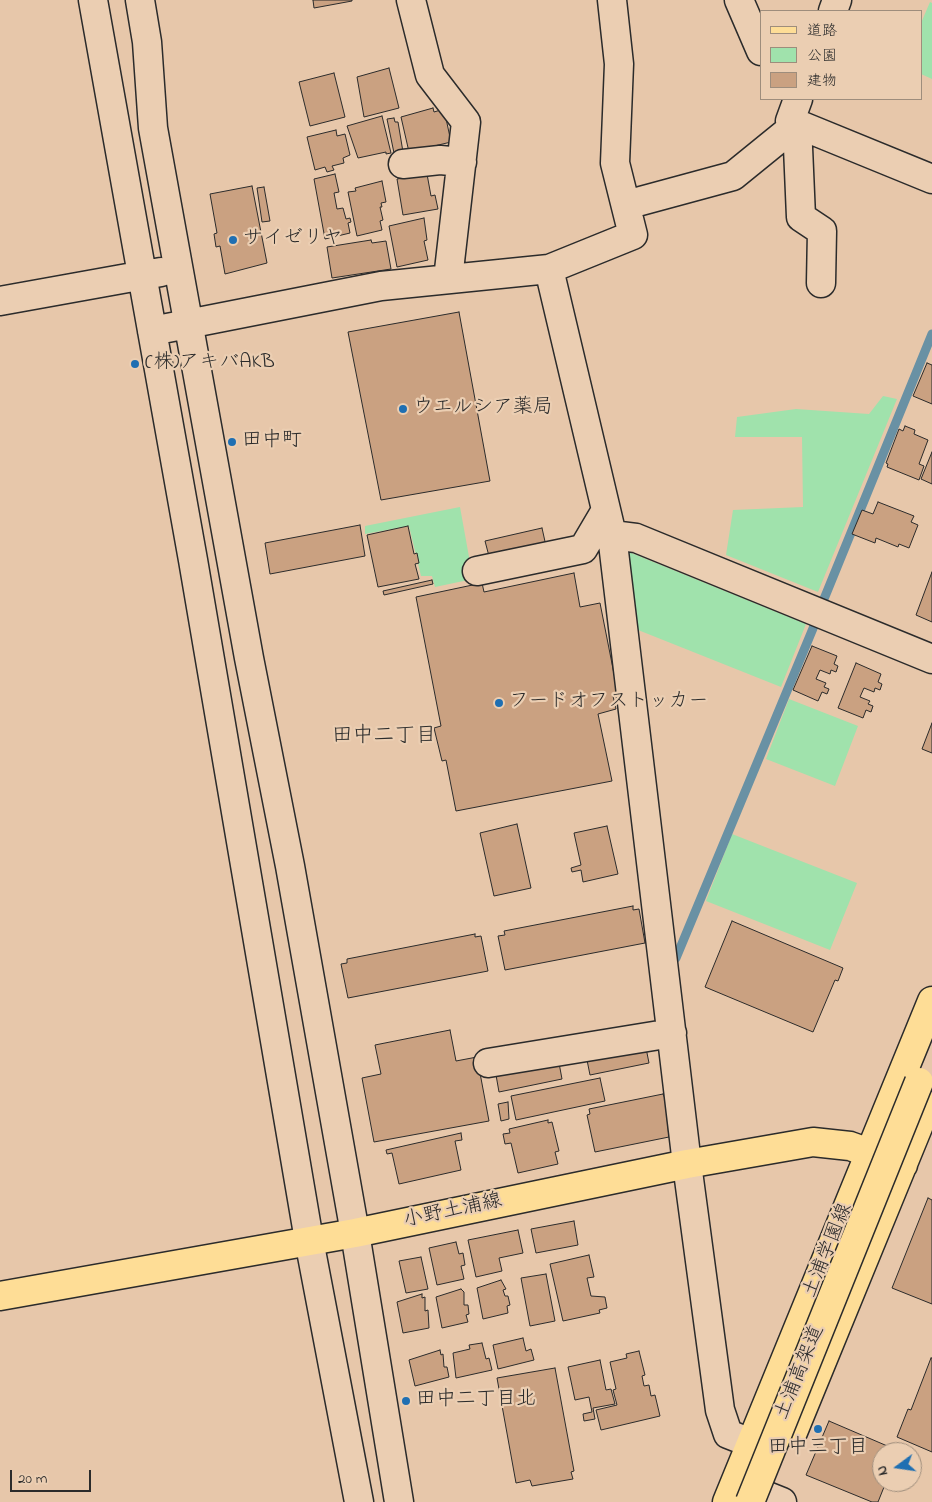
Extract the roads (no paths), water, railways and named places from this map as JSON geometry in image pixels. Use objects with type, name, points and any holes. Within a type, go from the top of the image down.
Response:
[{"type":"main road","name":"土浦学園線","points":[[727,1502],[932,1001]]},
{"type":"main road","name":"土浦高架道","points":[[766,1500],[932,1050]]},
{"type":"main road","name":"土浦学園線","points":[[766,1500],[932,1093]]},
{"type":"main road","name":"小野土浦線","points":[[0,1296],[355,1232],[687,1164],[813,1142],[829,1142],[871,1152],[903,1165]]},
{"type":"street","points":[[94,0],[309,1240],[359,1502]]},
{"type":"street","points":[[140,0],[147,42],[153,128],[355,1232],[399,1502]]},
{"type":"street","points":[[411,0],[430,75],[466,122],[448,279]]},
{"type":"street","points":[[152,331],[381,286],[549,269],[633,235],[615,163],[619,64],[612,0]]},
{"type":"street","points":[[740,0],[760,49]]},
{"type":"street","points":[[626,205],[733,176],[791,110]]},
{"type":"street","points":[[791,110],[932,179]]},
{"type":"street","points":[[791,110],[800,217],[822,231],[821,283]]},
{"type":"street","points":[[403,164],[440,160],[462,162]]},
{"type":"street","points":[[0,301],[179,268]]},
{"type":"street","points":[[549,269],[609,522],[687,1164],[720,1410],[728,1434],[751,1443]]},
{"type":"street","points":[[477,572],[583,549],[609,522]]},
{"type":"street","points":[[609,522],[636,538],[932,659]]},
{"type":"street","points":[[488,1064],[672,1033]]},
{"type":"waterway","points":[[824,599],[932,334]]},
{"type":"waterway","points":[[676,958],[814,626]]},
{"type":"place","name":"サイゼリヤ","points":[[233,240]]},
{"type":"place","name":"(株)アキバAKB","points":[[135,364]]},
{"type":"place","name":"ウエルシア薬局","points":[[403,409]]},
{"type":"place","name":"田中町","points":[[232,442]]},
{"type":"place","name":"フードオフストッカー","points":[[499,703]]},
{"type":"place","name":"田中二丁目北","points":[[406,1401]]},
{"type":"place","name":"田中三丁目","points":[[818,1429]]},
{"type":"district","name":"田中二丁目","points":[[384,738]]}]
